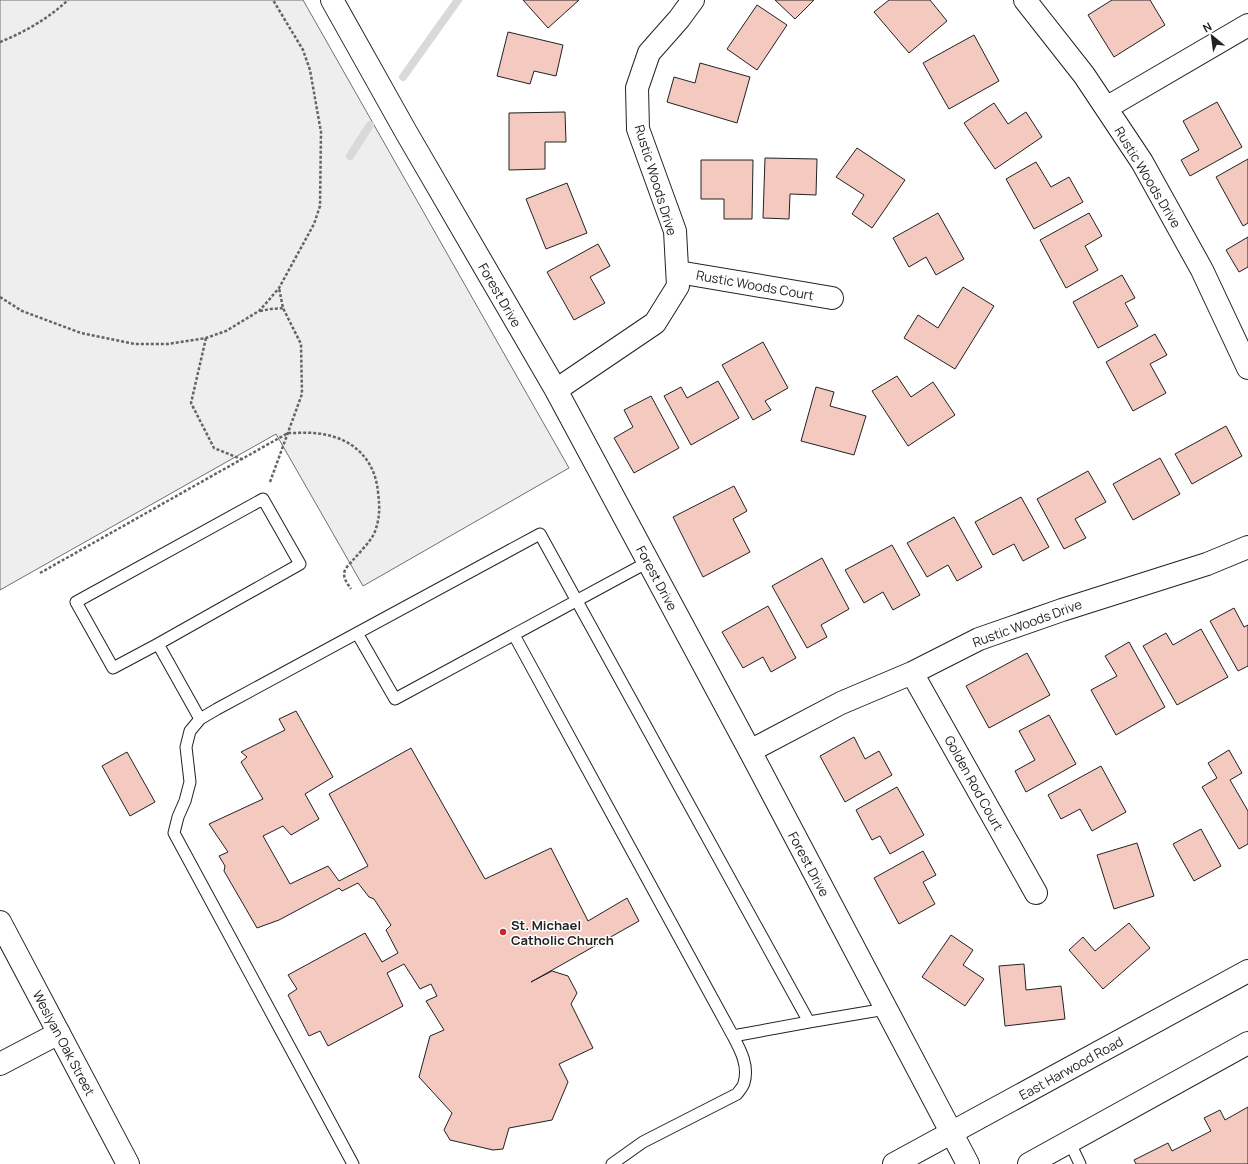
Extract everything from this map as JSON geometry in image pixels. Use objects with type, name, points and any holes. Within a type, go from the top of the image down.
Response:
[{"type":"street","name":"Forest Drive","points":[[332,0],[414,146],[556,390],[750,751],[968,1164]]},
{"type":"street","name":"Rustic Woods Drive","points":[[556,390],[655,323],[678,286],[675,231],[638,129],[637,88],[649,53],[693,0]]},
{"type":"street","name":"Rustic Woods Drive","points":[[1025,0],[1084,75],[1142,162],[1198,264],[1248,368]]},
{"type":"street","points":[[1106,108],[1248,25]]},
{"type":"street","name":"Rustic Woods Court","points":[[678,272],[832,298]]},
{"type":"street","name":"Rustic Woods Drive","points":[[750,751],[841,703],[912,673],[979,639],[1062,610],[1207,564],[1248,547]]},
{"type":"street","name":"Golden Rod Court","points":[[912,673],[1036,893]]},
{"type":"street","name":"Weslyan Oak Street","points":[[0,922],[128,1164]]},
{"type":"street","name":"East Harwood Road","points":[[894,1164],[1248,971]]},
{"type":"street","points":[[0,1064],[59,1033]]},
{"type":"street","points":[[1029,1164],[1248,1043]]},
{"type":"lane","points":[[263,499],[300,564],[158,644],[113,668],[76,602],[263,499]]},
{"type":"lane","points":[[353,1164],[174,833],[190,782],[186,747],[190,731],[200,720],[540,534],[809,1022]]},
{"type":"lane","points":[[357,633],[395,699],[648,562]]},
{"type":"lane","points":[[514,635],[743,1056],[745,1071],[744,1083],[737,1094],[643,1142],[612,1164]]},
{"type":"lane","points":[[158,644],[200,720]]},
{"type":"lane","points":[[733,1036],[886,1009]]},
{"type":"lane","points":[[1069,1141],[1080,1164]]},
{"type":"path","points":[[0,42],[17,35],[56,11],[68,0]]},
{"type":"path","points":[[259,311],[279,288],[314,224],[320,206],[321,132],[310,70],[303,50],[273,0]]},
{"type":"path","points":[[263,499],[302,394],[301,344],[283,308],[279,288]]},
{"type":"path","points":[[0,297],[22,311],[81,334],[135,344],[168,344],[206,338],[226,331],[259,311],[271,308],[283,308]]},
{"type":"path","points":[[206,338],[190,403],[214,448],[241,460]]},
{"type":"path","points":[[40,573],[288,433],[322,434],[344,440],[359,450],[371,464],[377,481],[380,503],[379,520],[373,535],[361,552],[345,569],[344,577],[350,589]]},
{"type":"shaded area","points":[[0,0],[303,0],[569,468],[363,586],[276,434],[0,590]]},
{"type":"building","points":[[523,0],[579,0],[548,28]]},
{"type":"building","points":[[775,0],[814,0],[795,19]]},
{"type":"building","points":[[889,0],[930,0],[947,21],[909,53],[874,12]]},
{"type":"building","points":[[1112,0],[1150,0],[1165,25],[1114,57],[1088,15]]},
{"type":"building","points":[[757,5],[787,25],[757,70],[727,49]]},
{"type":"building","points":[[508,32],[563,45],[556,76],[534,71],[530,84],[497,76]]},
{"type":"building","points":[[974,35],[999,81],[949,109],[923,63]]},
{"type":"building","points":[[700,63],[750,77],[737,123],[667,102],[674,77],[695,83]]},
{"type":"building","points":[[1217,102],[1242,147],[1190,176],[1181,160],[1199,150],[1183,121]]},
{"type":"building","points":[[994,103],[1008,124],[1026,112],[1042,137],[995,169],[964,123]]},
{"type":"building","points":[[565,112],[566,142],[545,142],[545,169],[509,170],[509,113]]},
{"type":"building","points":[[857,148],[905,180],[872,228],[852,214],[864,195],[836,177]]},
{"type":"building","points":[[765,158],[817,159],[816,195],[790,194],[789,219],[763,218]]},
{"type":"building","points":[[1248,159],[1248,223],[1243,226],[1216,177]]},
{"type":"building","points":[[701,160],[753,160],[752,219],[724,219],[724,199],[701,199]]},
{"type":"building","points":[[1036,162],[1051,187],[1069,177],[1083,202],[1034,229],[1006,179]]},
{"type":"building","points":[[567,183],[587,233],[546,249],[526,199]]},
{"type":"building","points":[[938,213],[964,259],[936,275],[926,257],[909,267],[893,238]]},
{"type":"building","points":[[1089,213],[1102,236],[1085,246],[1098,270],[1066,288],[1040,240]]},
{"type":"building","points":[[1248,237],[1248,267],[1239,272],[1226,250]]},
{"type":"building","points":[[598,244],[610,266],[590,277],[605,303],[574,320],[547,272]]},
{"type":"building","points":[[1122,275],[1135,298],[1125,303],[1138,326],[1098,348],[1073,302]]},
{"type":"building","points":[[963,287],[994,306],[955,369],[904,338],[918,315],[938,328]]},
{"type":"building","points":[[1155,334],[1167,355],[1150,364],[1166,393],[1133,411],[1106,362]]},
{"type":"building","points":[[763,342],[788,388],[765,401],[771,410],[753,420],[722,365]]},
{"type":"building","points":[[897,376],[911,397],[933,382],[955,415],[908,446],[872,391]]},
{"type":"building","points":[[718,381],[739,418],[691,445],[664,396],[681,387],[687,398]]},
{"type":"building","points":[[816,387],[834,392],[830,406],[866,416],[854,455],[801,441]]},
{"type":"building","points":[[651,396],[679,448],[634,473],[614,438],[633,427],[624,410]]},
{"type":"building","points":[[1226,426],[1242,456],[1192,484],[1175,454]]},
{"type":"building","points":[[1160,458],[1180,494],[1133,520],[1113,484]]},
{"type":"building","points":[[1088,471],[1106,502],[1075,519],[1086,538],[1064,549],[1037,499]]},
{"type":"building","points":[[734,486],[747,511],[733,519],[750,552],[703,577],[673,517]]},
{"type":"building","points":[[1021,497],[1049,547],[1023,561],[1014,544],[993,555],[975,522]]},
{"type":"building","points":[[954,517],[982,567],[957,581],[948,565],[927,577],[907,543]]},
{"type":"building","points":[[892,545],[920,595],[893,610],[883,592],[864,603],[845,570]]},
{"type":"building","points":[[822,558],[849,609],[821,625],[827,637],[807,648],[772,586]]},
{"type":"building","points":[[768,606],[796,658],[771,672],[763,657],[743,668],[722,632]]},
{"type":"building","points":[[1234,608],[1244,627],[1248,625],[1248,666],[1238,671],[1210,621]]},
{"type":"building","points":[[1201,629],[1228,677],[1177,705],[1143,646],[1166,633],[1173,645]]},
{"type":"building","points":[[1129,642],[1165,707],[1116,735],[1091,690],[1117,676],[1105,656]]},
{"type":"building","points":[[1027,653],[1050,695],[989,728],[966,686]]},
{"type":"building","name":"St. Michael Catholic Church","points":[[296,711],[333,777],[305,794],[319,819],[291,835],[283,826],[263,836],[290,884],[328,866],[339,881],[368,866],[329,794],[411,748],[485,879],[551,848],[588,921],[627,898],[639,921],[531,982],[552,971],[568,976],[577,993],[571,1004],[593,1048],[559,1064],[568,1082],[552,1120],[509,1128],[503,1149],[493,1150],[450,1140],[444,1130],[452,1113],[419,1077],[430,1036],[444,1030],[426,1001],[437,996],[431,984],[420,989],[404,964],[387,973],[403,1006],[328,1046],[320,1031],[309,1036],[288,995],[297,989],[288,975],[365,933],[382,962],[398,953],[386,930],[391,925],[374,899],[369,897],[358,883],[342,891],[339,888],[279,920],[257,928],[224,871],[225,866],[219,856],[228,852],[209,824],[263,799],[241,762],[247,757],[241,752],[285,730],[279,719]]},
{"type":"building","points":[[1049,715],[1076,764],[1026,792],[1015,771],[1035,760],[1019,731]]},
{"type":"building","points":[[854,737],[865,759],[879,751],[892,775],[845,802],[820,756]]},
{"type":"building","points":[[1229,750],[1242,773],[1230,780],[1248,811],[1248,844],[1239,849],[1202,787],[1217,778],[1208,763]]},
{"type":"building","points":[[127,752],[155,802],[130,816],[102,766]]},
{"type":"building","points":[[1101,766],[1126,812],[1092,831],[1080,809],[1061,819],[1048,795]]},
{"type":"building","points":[[897,787],[924,835],[890,854],[880,836],[872,840],[856,810]]},
{"type":"building","points":[[1201,829],[1221,866],[1194,881],[1173,844]]},
{"type":"building","points":[[1137,843],[1154,896],[1114,909],[1097,855]]},
{"type":"building","points":[[923,851],[936,875],[923,882],[935,904],[899,924],[874,878]]},
{"type":"building","points":[[1129,923],[1150,948],[1103,989],[1069,950],[1083,937],[1095,951]]},
{"type":"building","points":[[951,935],[973,950],[963,965],[984,979],[965,1006],[922,977]]},
{"type":"building","points":[[1024,964],[1026,990],[1061,986],[1065,1019],[1005,1026],[999,966]]},
{"type":"building","points":[[1248,1107],[1248,1164],[1136,1164],[1134,1160],[1168,1143],[1172,1151],[1211,1131],[1204,1118],[1220,1110],[1225,1120]]},
{"type":"waterway","points":[[403,77],[458,0]]},
{"type":"waterway","points":[[350,156],[370,125]]},
{"type":"place","name":"St. Michael Catholic Church","points":[[503,932]]}]
